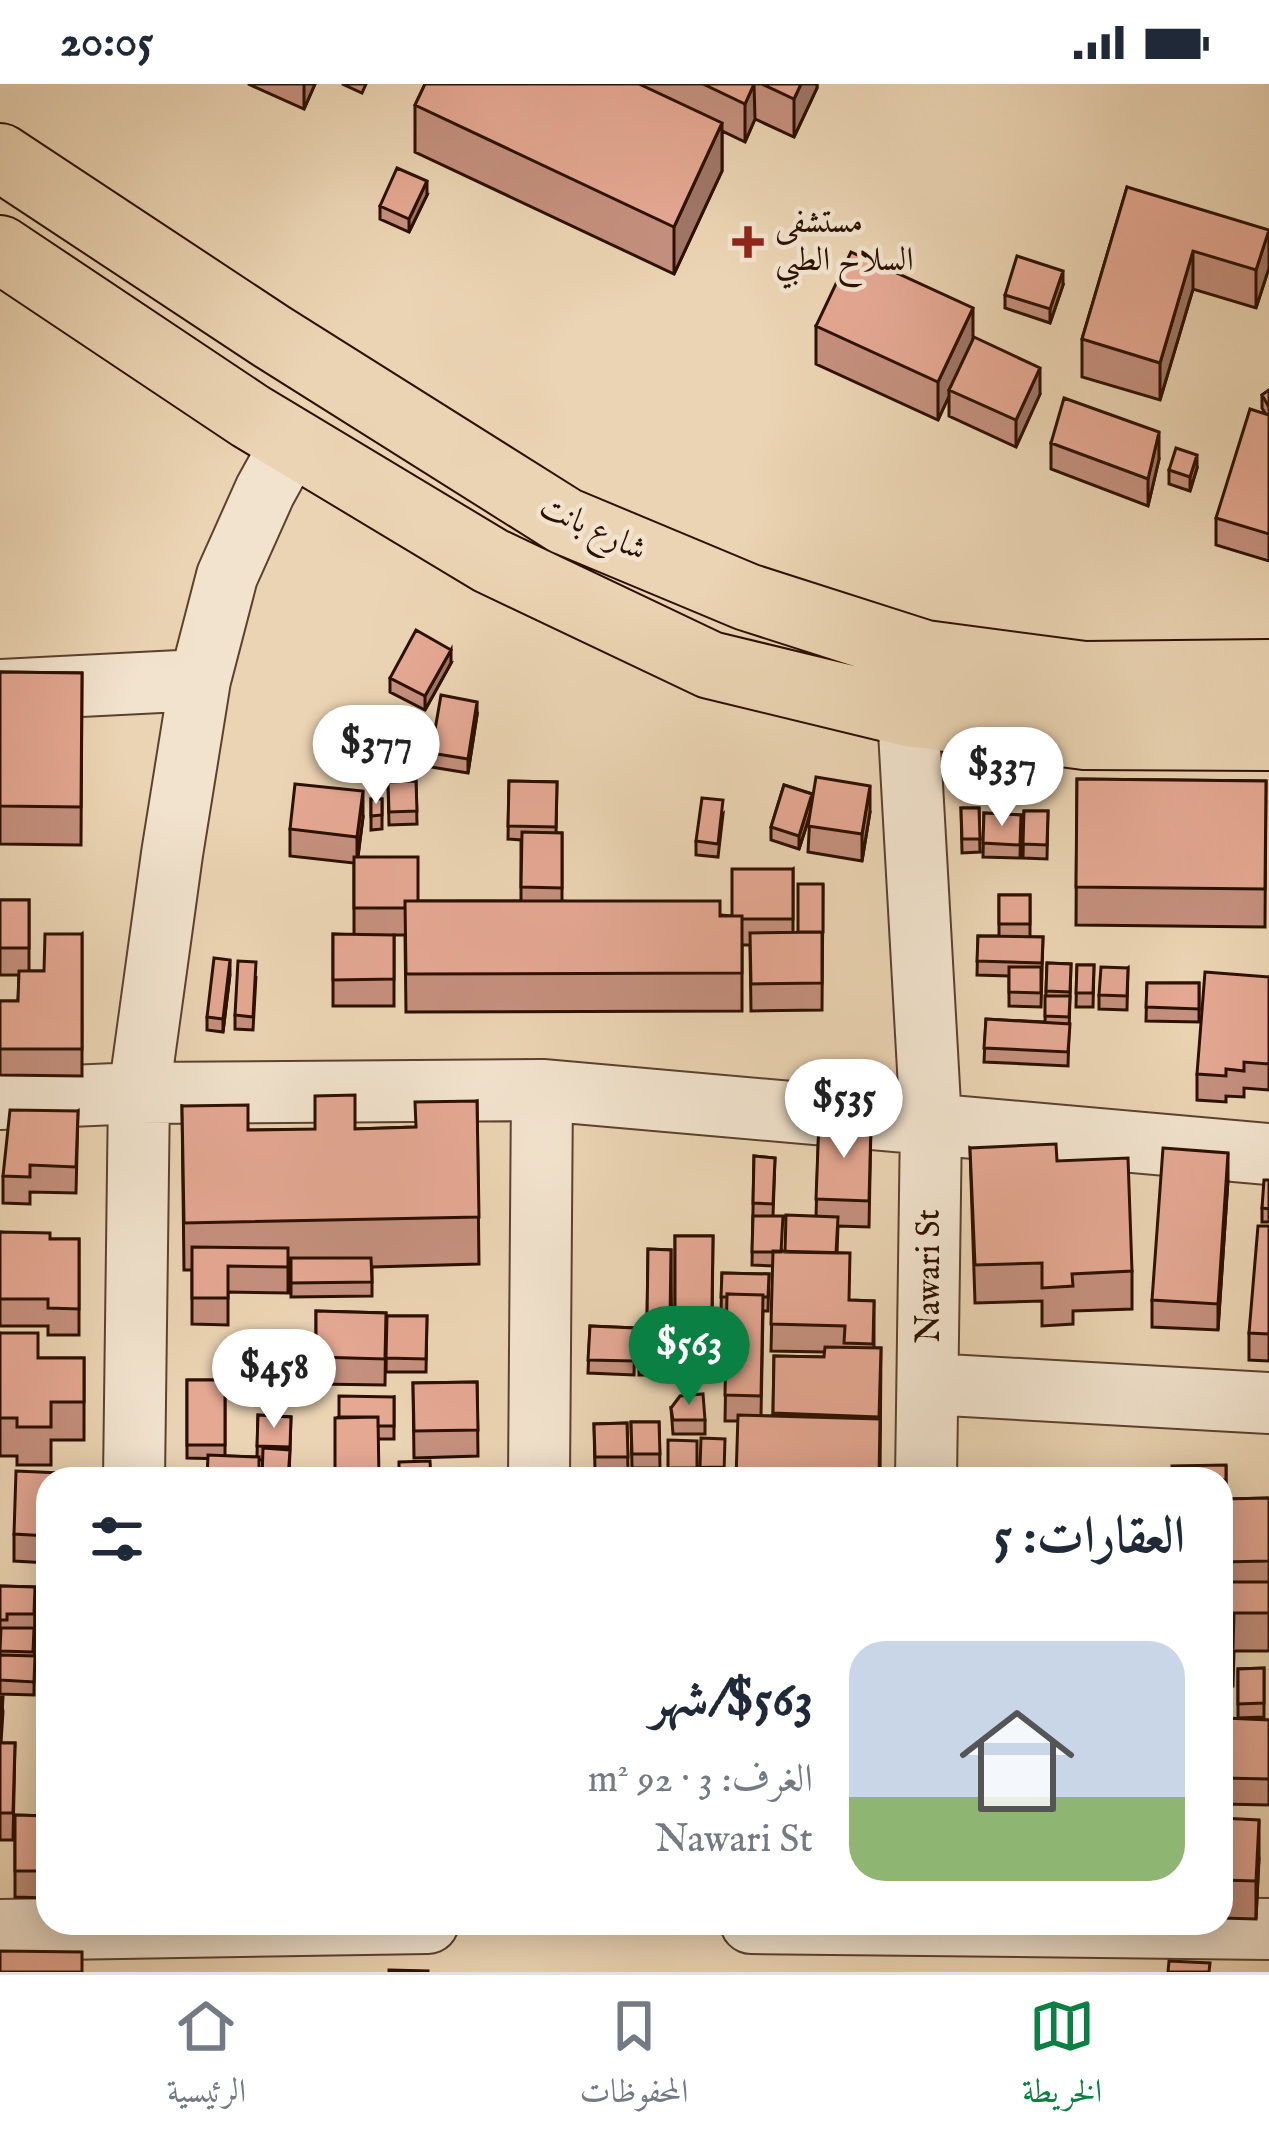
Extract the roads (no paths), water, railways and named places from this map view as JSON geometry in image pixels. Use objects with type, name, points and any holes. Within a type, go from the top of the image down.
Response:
[{"type":"main road","name":"شارع بانت","points":[[0,158],[565,521],[747,597],[925,654],[1084,675],[1269,673]]},
{"type":"main road","points":[[0,249],[292,442],[491,561],[710,665],[908,713],[1085,736],[1269,737]]},
{"type":"street","points":[[134,1467],[139,1093],[200,680],[227,576],[292,442]]},
{"type":"street","points":[[0,690],[200,680]]},
{"type":"street","name":"Nawari St","points":[[908,713],[931,1123],[926,1467]]},
{"type":"street","points":[[539,1467],[542,1090]]},
{"type":"street","points":[[0,1099],[139,1093],[542,1090],[1269,1154]]},
{"type":"street","points":[[929,1384],[1269,1402]]},
{"type":"street","points":[[1233,1930],[1269,1929]]},
{"type":"street","points":[[0,1930],[36,1933]]},
{"type":"street","points":[[53,1935],[128,1942],[239,1935]]},
{"type":"street","points":[[865,1935],[913,1940],[1075,1935]]},
{"type":"place","name":"مستشفى السلاح الطبي","points":[[748,242]]}]
